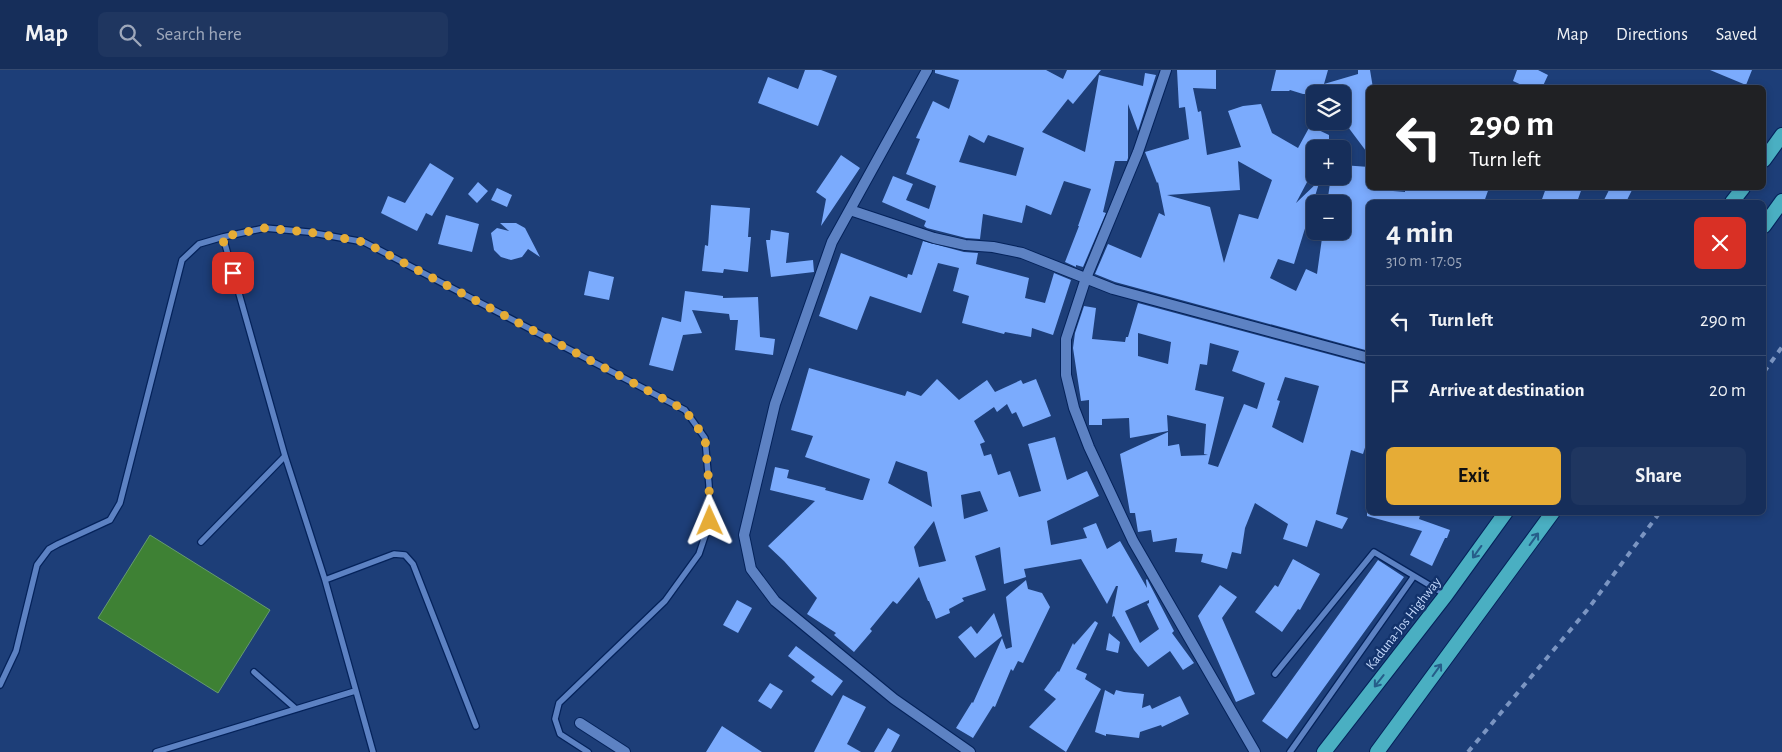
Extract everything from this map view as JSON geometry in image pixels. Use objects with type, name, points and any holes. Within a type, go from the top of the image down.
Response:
[{"type":"highway","points":[[1766,152],[1782,135]]},
{"type":"highway","points":[[1734,200],[1741,190]]},
{"type":"highway","points":[[1766,223],[1782,201]]},
{"type":"highway","name":"Kaduna-Jos Highway","points":[[1324,752],[1446,595],[1504,515]]},
{"type":"highway","points":[[1377,752],[1551,515]]},
{"type":"street","points":[[927,70],[832,242],[775,404],[744,535],[751,569],[774,601],[894,698],[970,752]]},
{"type":"street","points":[[1166,70],[1138,152],[1086,278],[1066,339],[1066,375],[1074,408],[1089,447],[1133,541],[1255,752]]},
{"type":"street","points":[[850,210],[934,238],[965,245],[994,246],[1022,253],[1113,289],[1366,357]]},
{"type":"street","points":[[580,723],[626,752]]},
{"type":"lane","points":[[0,685],[16,651],[37,564],[49,549],[110,520],[120,503],[182,260],[199,244],[222,237],[265,228],[308,232],[364,242],[685,410],[705,438],[710,521],[699,554],[666,601],[559,703],[555,719],[560,734],[588,752]]},
{"type":"lane","points":[[222,237],[285,456],[325,580],[373,752]]},
{"type":"lane","points":[[201,542],[285,456]]},
{"type":"lane","points":[[1275,674],[1374,552],[1446,595]]},
{"type":"lane","points":[[325,580],[394,554],[405,555],[413,564],[476,726]]},
{"type":"lane","points":[[1290,752],[1414,576]]},
{"type":"lane","points":[[254,672],[296,709]]},
{"type":"lane","points":[[156,752],[355,691]]},
{"type":"shaded area","points":[[150,535],[270,610],[218,693],[98,618]]},
{"type":"building","points":[[805,70],[821,70],[837,76],[818,126],[758,103],[768,77],[798,89]]},
{"type":"building","points":[[935,70],[1046,70],[1063,79],[1067,70],[1101,70],[1073,104],[1068,99],[1042,132],[1085,152],[1099,75],[1143,86],[1145,73],[1156,75],[1138,131],[1128,104],[1128,158],[1127,161],[1115,161],[1103,212],[1106,213],[1083,267],[1076,265],[1076,267],[1065,262],[1091,189],[1064,181],[1051,215],[1026,205],[1022,223],[983,214],[980,239],[966,238],[927,228],[924,226],[926,221],[882,202],[893,176],[913,184],[906,200],[929,209],[936,186],[906,174],[920,139],[916,138],[933,101],[949,109],[959,80],[935,73]],"holes":[[[969,135],[984,143],[988,135],[1024,148],[1016,176],[959,162]]]},
{"type":"building","points":[[1177,70],[1216,70],[1216,89],[1193,88],[1198,112],[1201,111],[1207,155],[1241,147],[1228,111],[1243,106],[1261,104],[1272,133],[1298,148],[1308,130],[1318,130],[1329,135],[1329,140],[1306,140],[1306,184],[1296,203],[1315,185],[1318,185],[1315,195],[1306,195],[1306,225],[1294,264],[1278,259],[1270,278],[1296,291],[1306,269],[1317,274],[1322,240],[1351,240],[1351,195],[1328,195],[1330,185],[1351,185],[1351,166],[1366,167],[1366,190],[1405,192],[1405,190],[1488,190],[1485,200],[1366,200],[1366,350],[1115,282],[1095,274],[1108,244],[1141,258],[1159,213],[1165,216],[1158,182],[1145,152],[1189,139],[1185,107],[1179,108]],"holes":[[[1238,161],[1272,180],[1258,219],[1239,214],[1224,263],[1210,207],[1167,195],[1240,190]]]},
{"type":"building","points":[[1276,70],[1328,70],[1324,84],[1358,74],[1358,70],[1370,70],[1372,85],[1366,85],[1366,151],[1350,130],[1351,85],[1306,85],[1306,94],[1289,91],[1271,91]]},
{"type":"building","points":[[1517,70],[1538,70],[1548,75],[1543,85],[1522,85],[1513,81]]},
{"type":"building","points":[[1710,70],[1752,70],[1746,85]]},
{"type":"building","points":[[841,155],[860,168],[821,226],[826,199],[816,192]]},
{"type":"building","points":[[430,163],[454,178],[432,216],[426,213],[417,231],[381,213],[388,196],[405,203]]},
{"type":"building","points":[[478,182],[488,191],[477,203],[468,194]]},
{"type":"building","points":[[497,188],[512,195],[507,207],[491,200]]},
{"type":"building","points":[[1545,190],[1581,190],[1578,200],[1542,200]]},
{"type":"building","points":[[1609,190],[1632,190],[1627,200],[1604,200]]},
{"type":"building","points":[[711,205],[750,208],[748,237],[751,237],[748,272],[724,269],[723,273],[702,271],[705,245],[708,246]]},
{"type":"building","points":[[446,215],[479,224],[472,252],[438,244]]},
{"type":"building","points":[[500,223],[516,223],[525,228],[540,257],[528,249],[522,257],[511,260],[501,257],[494,250],[491,233],[497,228],[509,231]]},
{"type":"building","points":[[771,230],[789,233],[786,263],[813,260],[814,272],[771,277],[766,240],[770,240]]},
{"type":"building","points":[[923,241],[964,252],[978,253],[976,264],[1029,278],[1025,298],[1045,303],[1054,273],[1071,280],[1053,335],[1032,328],[1031,337],[1005,332],[1004,334],[962,323],[969,296],[953,291],[959,268],[938,263],[921,313],[870,296],[857,330],[819,316],[841,253],[907,278],[908,274],[912,275]]},
{"type":"building","points":[[589,271],[614,277],[609,300],[584,295]]},
{"type":"building","points":[[685,291],[723,296],[723,298],[758,297],[760,337],[775,339],[773,355],[735,350],[738,320],[730,320],[729,314],[692,310],[702,333],[683,335],[673,371],[649,365],[662,317],[681,322]]},
{"type":"building","points":[[1138,303],[1366,364],[1366,444],[1363,454],[1351,450],[1336,514],[1348,518],[1342,529],[1316,520],[1307,547],[1283,539],[1288,524],[1255,503],[1245,528],[1241,554],[1232,552],[1227,569],[1201,562],[1203,554],[1175,552],[1177,538],[1153,542],[1151,530],[1138,532],[1135,513],[1130,513],[1120,454],[1168,432],[1168,446],[1179,444],[1181,456],[1208,455],[1204,454],[1206,424],[1167,415],[1168,431],[1130,438],[1129,418],[1102,419],[1102,425],[1089,425],[1089,400],[1081,401],[1073,348],[1075,333],[1084,306],[1096,308],[1092,339],[1125,342],[1126,337],[1128,337]],"holes":[[[1138,333],[1171,342],[1168,364],[1138,356]],[[1210,343],[1239,351],[1232,371],[1265,383],[1257,409],[1244,404],[1218,467],[1208,464],[1224,397],[1195,390],[1200,364],[1207,365]],[[1285,377],[1319,386],[1303,443],[1272,427],[1280,401],[1277,400]]]},
{"type":"building","points":[[809,368],[905,396],[907,391],[921,396],[937,379],[959,400],[987,380],[995,392],[1021,380],[1023,384],[1036,379],[1051,416],[1023,427],[1016,412],[1012,414],[1007,404],[997,412],[994,407],[974,421],[985,442],[980,444],[984,456],[991,454],[998,475],[1010,471],[1019,497],[1041,491],[1028,444],[1055,437],[1067,480],[1087,471],[1099,496],[1047,521],[1051,545],[1087,538],[1083,528],[1096,523],[1107,549],[1120,541],[1147,588],[1147,579],[1174,631],[1172,633],[1194,663],[1183,670],[1170,651],[1148,667],[1134,650],[1114,616],[1112,617],[1118,586],[1116,586],[1107,604],[1081,559],[1024,569],[1026,577],[1004,584],[1000,547],[975,556],[986,590],[962,598],[964,601],[949,609],[950,613],[936,619],[919,577],[897,604],[893,601],[870,629],[872,631],[854,652],[834,635],[836,633],[807,614],[817,598],[768,546],[815,501],[770,490],[775,467],[789,470],[787,478],[826,488],[825,490],[861,500],[863,500],[870,479],[805,457],[813,436],[791,430]],"holes":[[[896,461],[927,472],[932,507],[888,483]],[[980,491],[988,511],[964,519],[961,495]],[[934,521],[946,561],[919,567],[914,547]],[[1149,600],[1147,604],[1159,629],[1140,643],[1125,611]]]},
{"type":"building","points":[[1420,515],[1419,519],[1450,530],[1432,566],[1410,555],[1422,531],[1367,516]]},
{"type":"building","points":[[1293,559],[1320,574],[1300,610],[1298,609],[1282,632],[1255,612],[1275,585],[1278,587]]},
{"type":"building","points":[[1378,560],[1404,577],[1287,739],[1262,721]]},
{"type":"building","points":[[1026,580],[1028,589],[1042,593],[1050,607],[1023,663],[1018,661],[1013,671],[1011,669],[995,707],[993,706],[973,738],[956,728],[973,703],[1002,638],[1006,649],[1012,647],[1006,597]]},
{"type":"building","points":[[1220,585],[1237,597],[1222,618],[1255,694],[1236,702],[1198,616]]},
{"type":"building","points":[[737,600],[752,608],[738,633],[723,625]]},
{"type":"building","points":[[994,613],[1002,636],[975,658],[958,637],[971,626],[977,634]]},
{"type":"building","points":[[1095,621],[1098,623],[1076,669],[1087,674],[1085,679],[1101,689],[1066,752],[1029,727],[1056,699],[1044,690],[1059,672],[1073,643],[1074,645]]},
{"type":"building","points":[[1109,633],[1120,642],[1118,653],[1106,650]]},
{"type":"building","points":[[796,646],[843,681],[832,696],[811,681],[815,677],[788,656]]},
{"type":"building","points":[[770,683],[783,691],[771,709],[758,701]]},
{"type":"building","points":[[1105,690],[1114,695],[1116,690],[1144,694],[1142,708],[1150,705],[1152,709],[1180,696],[1189,714],[1162,727],[1161,725],[1140,732],[1139,738],[1106,734],[1106,736],[1095,732]]},
{"type":"building","points":[[843,695],[866,707],[847,744],[861,752],[814,752]]},
{"type":"building","points":[[722,726],[762,752],[706,752]]},
{"type":"building","points":[[888,728],[900,735],[891,752],[874,752]]},
{"type":"railway","points":[[1766,369],[1782,347]]},
{"type":"railway","points":[[1468,752],[1588,609],[1658,515]]},
{"type":"route","points":[[233,273],[222,237],[265,228],[308,232],[364,242],[449,286],[579,356],[685,410],[705,438],[710,521]]}]
